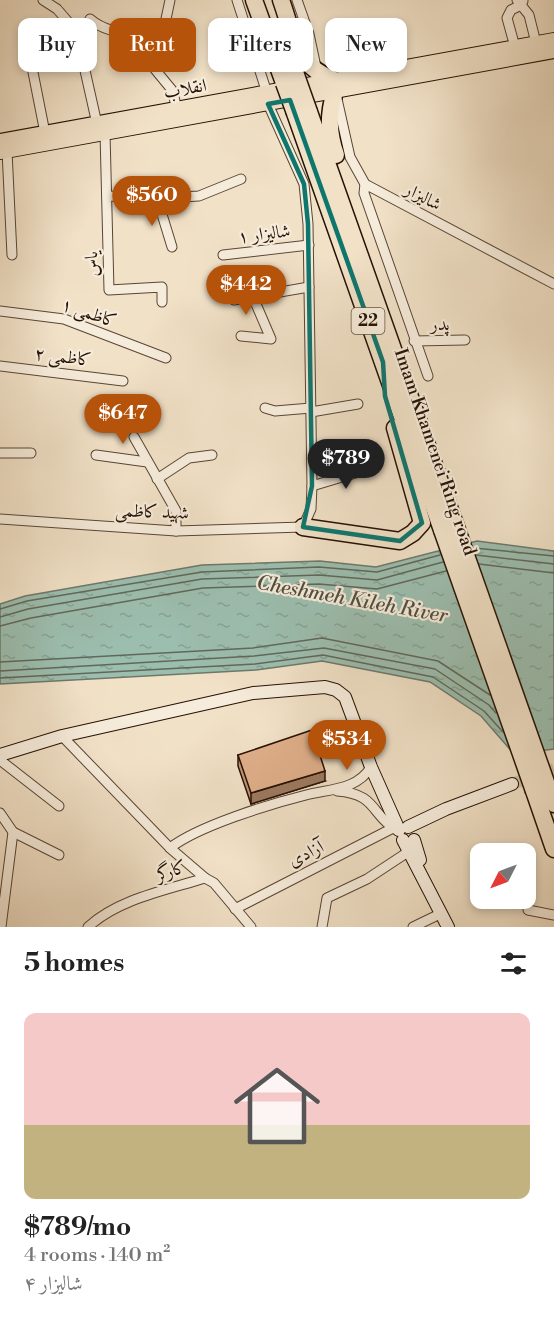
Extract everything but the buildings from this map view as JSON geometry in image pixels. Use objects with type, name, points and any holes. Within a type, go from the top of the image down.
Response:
[{"type":"highway","name":"Imam Khamenei Ring road","points":[[254,0],[291,80]]},
{"type":"highway","name":"Imam Khamenei Ring road","points":[[270,0],[291,80],[383,362],[449,528],[541,788],[554,849]]},
{"type":"highway","points":[[281,0],[307,65],[334,86],[328,115],[329,136],[388,308],[419,423]]},
{"type":"highway","name":"Imam Khamenei Ring road","points":[[302,112],[419,423],[449,528]]},
{"type":"highway","points":[[303,527],[400,541],[413,533],[422,523],[385,396],[383,362]]},
{"type":"highway","name":"Imam Khamenei Ring road","points":[[541,788],[554,804]]},
{"type":"main road","name":"انقلاب","points":[[334,86],[554,40]]},
{"type":"main road","name":"انقلاب","points":[[2,148],[334,86],[554,51]]},
{"type":"main road","name":"انقلاب","points":[[2,148],[45,133],[101,128],[177,109],[268,98]]},
{"type":"street","name":"یاس","points":[[43,0],[57,9],[83,39],[84,66],[101,128],[107,195],[109,290],[162,287],[162,302]]},
{"type":"street","points":[[166,18],[170,0]]},
{"type":"street","points":[[237,0],[268,98],[304,184],[309,245],[312,486],[311,509],[303,527]]},
{"type":"street","points":[[297,0],[309,34],[317,74]]},
{"type":"street","points":[[515,47],[507,18],[511,10],[521,2],[529,15],[536,43]]},
{"type":"street","points":[[33,72],[45,133]]},
{"type":"street","points":[[157,72],[172,90],[177,109]]},
{"type":"street","points":[[334,86],[350,157],[365,184],[364,193],[428,376]]},
{"type":"street","points":[[2,148],[12,255]]},
{"type":"street","points":[[107,195],[157,198],[199,196],[241,178]]},
{"type":"street","name":"شالیزار","points":[[365,184],[554,284]]},
{"type":"street","points":[[157,198],[172,247]]},
{"type":"street","name":"شالیزار ۱","points":[[223,255],[309,245]]},
{"type":"street","points":[[234,300],[309,287]]},
{"type":"street","points":[[241,336],[271,339],[253,297]]},
{"type":"street","name":"کاظمی ۱","points":[[0,311],[64,319],[166,358]]},
{"type":"street","name":"پدر","points":[[414,341],[465,340]]},
{"type":"street","name":"کاظمی ۲","points":[[0,366],[123,381]]},
{"type":"street","points":[[265,408],[275,411],[311,410],[358,404]]},
{"type":"street","points":[[134,437],[176,511],[176,531]]},
{"type":"street","points":[[0,453],[31,453]]},
{"type":"street","points":[[96,455],[147,462]]},
{"type":"street","points":[[157,479],[189,458],[212,455]]},
{"type":"street","points":[[312,486],[372,468]]},
{"type":"street","name":"شهید کاظمی","points":[[0,519],[176,531],[303,527]]},
{"type":"street","points":[[0,755],[62,736],[254,693],[325,687],[336,690],[345,697],[362,740],[448,927]]},
{"type":"street","points":[[62,736],[170,848],[205,878]]},
{"type":"street","points":[[362,740],[371,767],[405,834]]},
{"type":"street","points":[[0,760],[59,806]]},
{"type":"street","points":[[170,848],[187,835],[307,795],[335,790],[365,777],[371,767]]},
{"type":"street","points":[[322,927],[327,898],[367,879],[405,834],[446,809],[512,784]]},
{"type":"street","points":[[335,790],[355,792],[363,796],[405,834]]},
{"type":"street","points":[[0,813],[14,832],[59,855]]},
{"type":"street","points":[[2,927],[14,832]]},
{"type":"street","name":"آزادی","points":[[235,909],[405,834]]},
{"type":"street","name":"کارگر","points":[[88,927],[98,918],[138,899],[205,878],[214,883],[251,927]]},
{"type":"street","points":[[528,910],[554,915]]},
{"type":"street","points":[[412,927],[442,913]]},
{"type":"highlighted area","points":[[290,100],[383,362],[385,396],[422,523],[400,541],[303,527],[312,486],[308,224],[304,184],[268,104]]},
{"type":"water","name":"Cheshmeh Kileh River","points":[[477,541],[554,551],[554,749],[514,754],[481,716],[430,682],[322,661],[256,670],[0,684],[0,604],[25,596],[202,565],[320,561],[376,567]]},
{"type":"tunnel","points":[[512,784],[554,769]]}]
